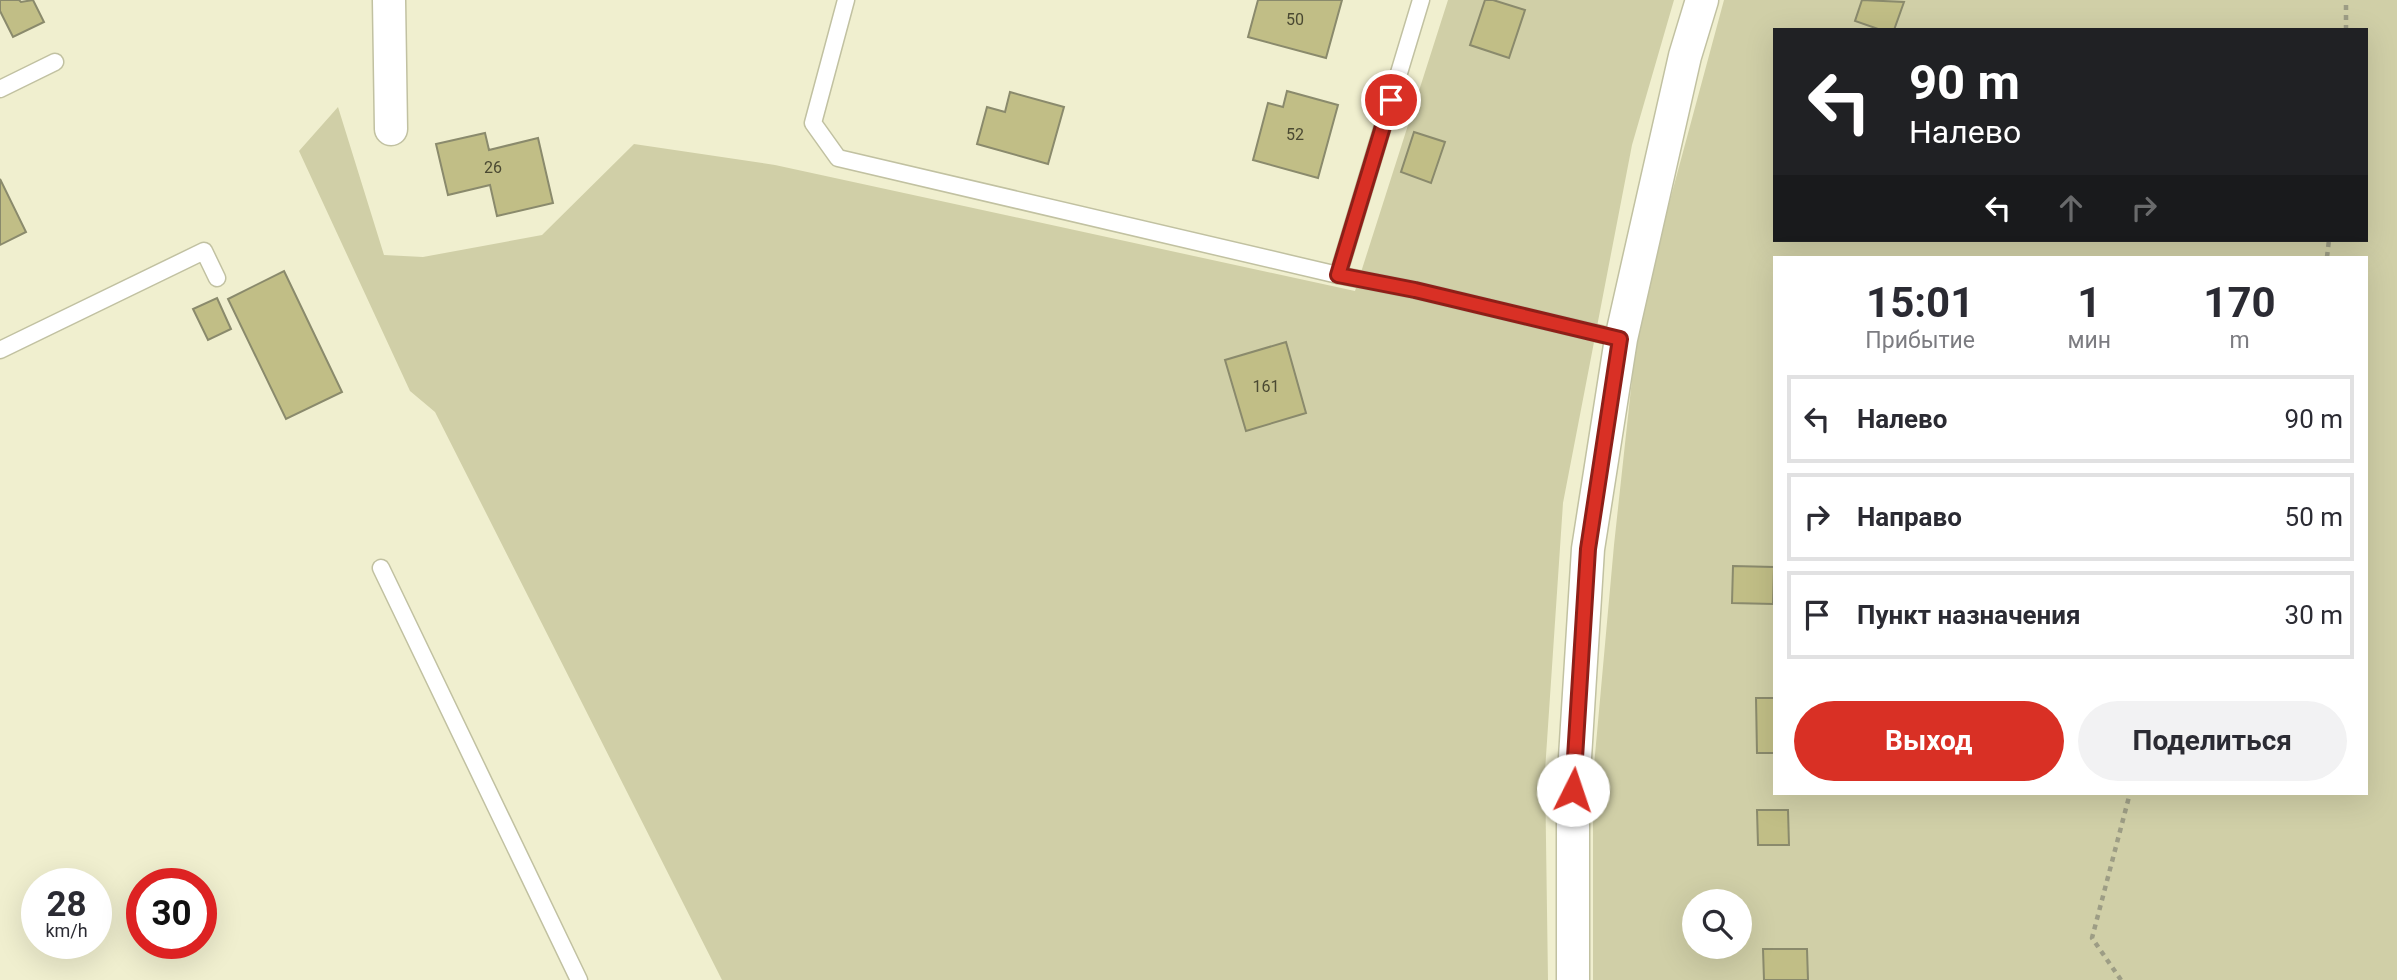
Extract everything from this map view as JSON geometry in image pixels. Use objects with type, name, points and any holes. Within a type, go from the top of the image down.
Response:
[{"type":"street","points":[[389,0],[391,129]]},
{"type":"street","points":[[1573,980],[1573,790],[1588,549],[1620,339],[1685,57],[1702,0]]},
{"type":"lane","points":[[846,0],[813,123],[838,158],[1620,339]]},
{"type":"lane","points":[[1338,275],[1422,0]]},
{"type":"lane","points":[[0,89],[55,62]]},
{"type":"lane","points":[[0,350],[204,251],[217,278]]},
{"type":"lane","points":[[381,568],[579,980]]},
{"type":"path","points":[[2346,0],[2346,28]]},
{"type":"path","points":[[2121,980],[2092,938],[2129,795]]},
{"type":"green space","points":[[1448,0],[1674,0],[1632,145],[1563,503],[1545,771],[1548,980],[722,980],[435,412],[410,391],[299,151],[338,107],[384,255],[423,257],[542,235],[634,144],[775,165],[1355,291]]},
{"type":"green space","points":[[1724,0],[2397,0],[2397,980],[1593,980],[1593,777],[1639,315]]},
{"type":"building","points":[[0,0],[33,0],[44,22],[13,37],[0,11]]},
{"type":"building","points":[[1258,0],[1342,0],[1326,58],[1248,37]]},
{"type":"building","points":[[1485,0],[1525,10],[1509,58],[1470,45]]},
{"type":"building","points":[[1862,0],[1904,2],[1895,28],[1875,28],[1855,21]]},
{"type":"building","points":[[1287,91],[1338,105],[1318,178],[1253,160],[1268,103],[1283,107]]},
{"type":"building","points":[[1010,92],[1064,107],[1048,164],[977,144],[987,107],[1005,112]]},
{"type":"building","points":[[1414,132],[1445,142],[1431,183],[1401,172]]},
{"type":"building","points":[[485,133],[489,150],[538,138],[553,203],[497,216],[490,185],[448,195],[436,144]]},
{"type":"building","points":[[0,179],[26,232],[0,245]]},
{"type":"building","points":[[284,271],[342,392],[286,419],[228,299]]},
{"type":"building","points":[[217,298],[231,329],[208,340],[193,309]]},
{"type":"building","points":[[1286,342],[1306,413],[1246,431],[1225,360]]},
{"type":"building","points":[[1733,566],[1773,567],[1773,604],[1732,603]]},
{"type":"building","points":[[1756,698],[1773,698],[1773,753],[1757,753]]},
{"type":"building","points":[[1757,810],[1788,810],[1789,845],[1758,845]]},
{"type":"building","points":[[1763,949],[1807,949],[1808,980],[1764,980]]},
{"type":"route","points":[[1391,100],[1338,275],[1415,290],[1620,339],[1588,549],[1573,790]]}]
